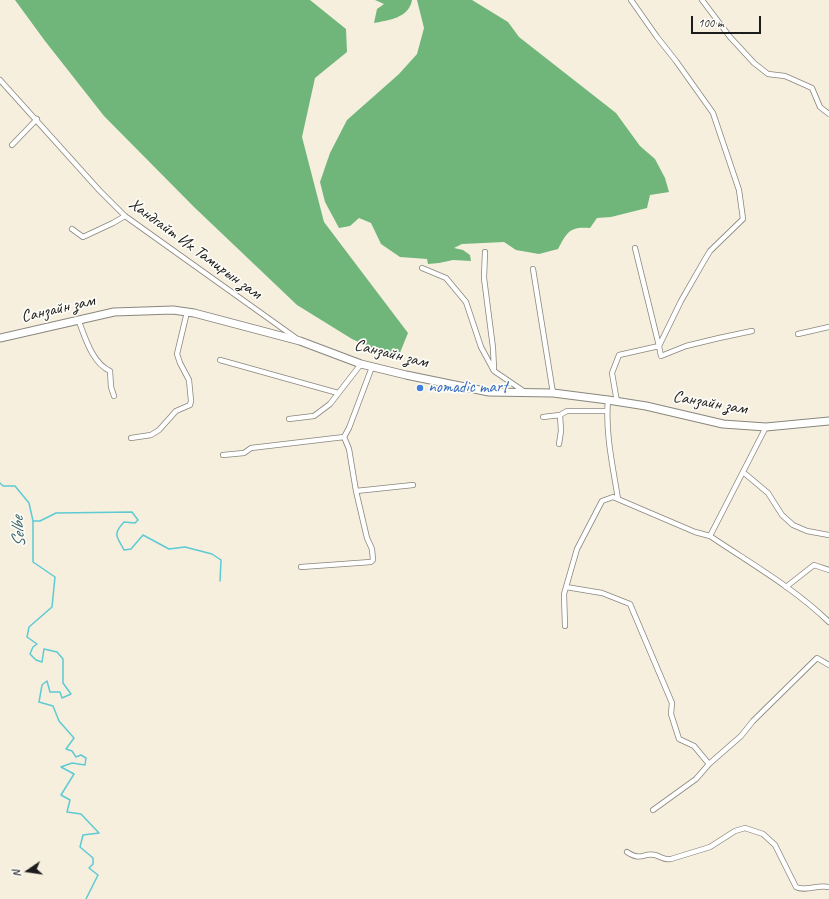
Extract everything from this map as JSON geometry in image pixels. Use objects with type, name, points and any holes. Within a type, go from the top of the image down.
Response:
[{"type":"main road","name":"Санзайн зам","points":[[0,338],[114,312],[173,310],[187,312],[300,341],[372,367],[489,392],[553,393],[608,400],[723,424],[766,427],[829,421]]},
{"type":"street","points":[[631,0],[713,113],[738,190],[743,219],[710,251],[680,302],[659,346]]},
{"type":"street","points":[[702,0],[730,37],[754,63],[768,74],[786,76],[812,88],[820,107],[829,114]]},
{"type":"street","name":"Хандгайт Их Тамирын зам","points":[[0,80],[37,119],[99,190],[125,216],[300,341]]},
{"type":"street","points":[[12,145],[37,119]]},
{"type":"street","points":[[72,229],[83,237],[125,216]]},
{"type":"street","points":[[635,248],[661,356],[686,346],[752,331]]},
{"type":"street","points":[[485,252],[484,278],[493,348],[494,371]]},
{"type":"street","points":[[422,268],[446,278],[466,302],[481,347],[494,371],[526,392]]},
{"type":"street","points":[[533,269],[553,393]]},
{"type":"street","points":[[132,438],[151,435],[159,430],[176,411],[190,405],[189,380],[180,364],[177,354],[187,312]]},
{"type":"street","points":[[78,319],[98,362],[110,371],[111,387],[114,396]]},
{"type":"street","points":[[798,334],[829,327]]},
{"type":"street","points":[[617,402],[612,373],[619,356],[659,346]]},
{"type":"street","points":[[220,360],[338,394]]},
{"type":"street","points":[[289,418],[314,416],[330,404],[361,364]]},
{"type":"street","points":[[344,437],[349,428],[372,367]]},
{"type":"street","points":[[608,400],[607,411],[611,453],[618,499]]},
{"type":"street","points":[[543,417],[560,415],[567,411],[607,411]]},
{"type":"street","points":[[559,444],[561,431],[560,415]]},
{"type":"street","points":[[710,536],[766,427]]},
{"type":"street","points":[[223,455],[244,453],[251,448],[344,437]]},
{"type":"street","points":[[301,567],[371,562],[373,560],[372,549],[367,538],[356,491],[349,449],[344,437]]},
{"type":"street","points":[[743,472],[768,493],[782,515],[793,525],[807,531],[829,535]]},
{"type":"street","points":[[356,491],[413,485]]},
{"type":"street","points":[[565,626],[564,594],[578,549],[602,501],[610,497],[695,532],[710,536],[786,587],[815,608],[829,622]]},
{"type":"street","points":[[786,587],[814,565],[829,570]]},
{"type":"street","points":[[566,588],[602,593],[630,604],[672,703],[671,714],[679,739],[694,746],[709,764]]},
{"type":"street","points":[[653,810],[696,779],[709,764],[741,736],[753,721],[817,658],[829,665]]},
{"type":"street","points":[[626,852],[633,857],[654,854],[665,860],[671,859],[698,852],[710,847],[735,831],[745,828],[763,834],[775,845],[796,887],[800,889],[816,886],[829,887]]},
{"type":"green space","points":[[15,0],[310,0],[346,29],[347,52],[315,78],[302,137],[324,222],[408,333],[397,360],[352,339],[297,305],[194,207],[104,116]]},
{"type":"green space","points":[[375,0],[412,0],[407,11],[403,14],[392,19],[374,23],[377,9],[384,4]]},
{"type":"green space","points":[[417,0],[472,0],[508,22],[519,37],[616,113],[640,146],[655,159],[665,178],[669,192],[650,195],[647,208],[611,217],[597,218],[590,228],[573,229],[564,238],[558,249],[539,254],[516,250],[504,242],[462,244],[454,248],[463,250],[470,255],[471,261],[453,260],[428,264],[427,259],[400,257],[381,244],[371,223],[359,218],[350,226],[339,228],[325,202],[320,182],[330,153],[347,120],[399,74],[417,54],[424,28]]},
{"type":"waterway","name":"Selbe","points":[[0,483],[3,486],[15,486],[29,503],[33,521],[33,562],[55,577],[52,607],[29,627],[27,637],[37,644],[33,647],[30,654],[36,660],[42,662],[44,649],[57,652],[63,659],[63,683],[71,694],[62,698],[60,692],[50,692],[47,681],[42,685],[39,702],[53,706],[59,721],[74,738],[66,749],[72,751],[76,757],[81,755],[86,758],[85,765],[72,763],[61,767],[74,774],[61,795],[70,800],[67,812],[81,814],[99,833],[83,835],[80,847],[93,858],[93,864],[89,868],[98,875],[86,899]]},
{"type":"waterway","points":[[33,521],[40,521],[56,513],[132,512],[138,520],[135,523],[124,522],[120,526],[117,533],[124,550],[131,549],[143,535],[169,549],[185,547],[212,554],[221,560],[220,581]]},
{"type":"place","name":"nomadic mart","points":[[420,388]]}]
